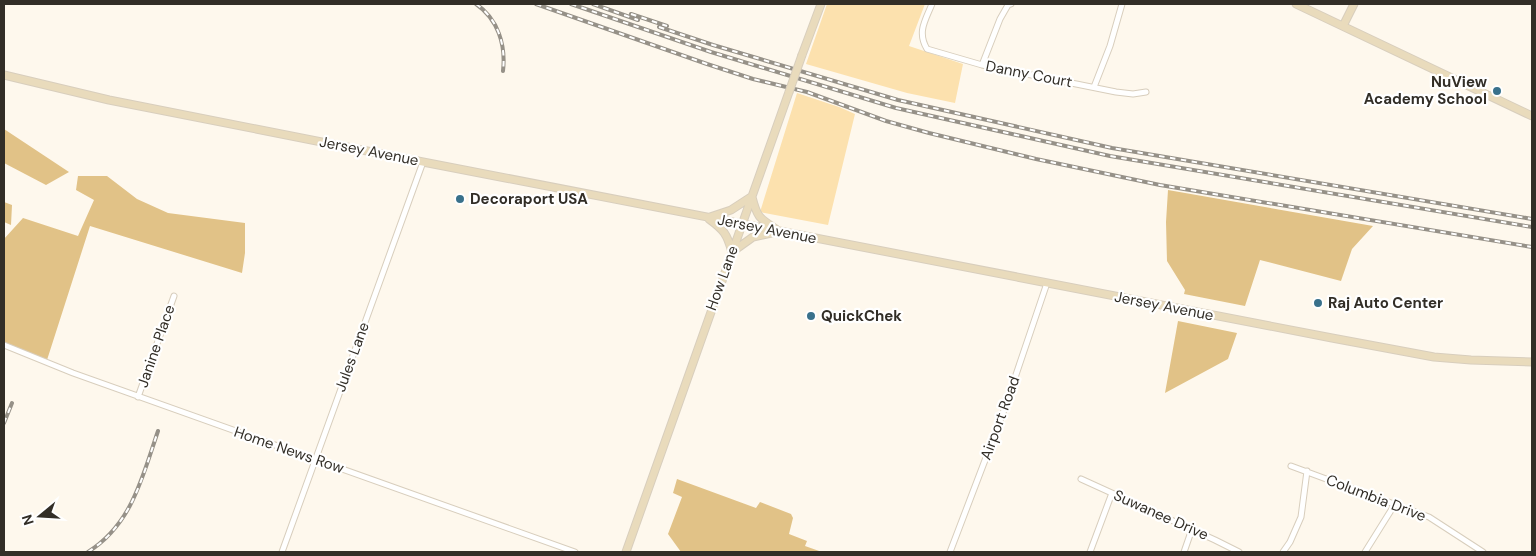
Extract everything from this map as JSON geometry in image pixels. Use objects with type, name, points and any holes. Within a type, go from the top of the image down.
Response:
[{"type":"main road","name":"How Lane","points":[[626,552],[788,92],[821,4]]},
{"type":"main road","points":[[1296,4],[1532,116]]},
{"type":"main road","points":[[1343,26],[1354,4]]},
{"type":"main road","name":"Jersey Avenue","points":[[5,78],[423,162],[1423,355],[1471,360],[1532,362]]},
{"type":"main road","points":[[707,217],[728,212],[752,197],[759,217],[780,231]]},
{"type":"main road","points":[[707,217],[724,231],[732,252],[753,236],[780,231]]},
{"type":"street","name":"Danny Court","points":[[932,4],[922,29],[922,41],[927,49],[982,65],[1094,87],[1132,94],[1146,92]]},
{"type":"street","points":[[982,65],[1000,19],[1010,4]]},
{"type":"street","points":[[1094,87],[1110,46],[1122,4]]},
{"type":"street","name":"Jules Lane","points":[[282,552],[314,459],[423,162]]},
{"type":"street","name":"Airport Road","points":[[950,552],[1003,413],[1047,283]]},
{"type":"street","name":"Janine Place","points":[[138,397],[174,296]]},
{"type":"street","name":"Home News Row","points":[[4,345],[138,397],[575,552]]},
{"type":"street","name":"Columbia Drive","points":[[1291,466],[1429,517],[1483,552]]},
{"type":"street","points":[[1283,552],[1290,542],[1301,517],[1307,471]]},
{"type":"street","name":"Suwanee Drive","points":[[1081,479],[1239,552]]},
{"type":"street","points":[[1090,552],[1112,493]]},
{"type":"street","points":[[1365,552],[1395,504]]},
{"type":"street","points":[[1184,552],[1192,529]]},
{"type":"shaded area","points":[[827,4],[925,4],[909,46],[963,64],[955,103],[907,93],[806,64]]},
{"type":"shaded area","points":[[797,93],[855,114],[828,225],[760,212]]},
{"type":"shaded area","points":[[4,129],[69,172],[46,185],[4,163]]},
{"type":"shaded area","points":[[78,176],[107,176],[137,199],[168,213],[245,223],[245,253],[242,273],[90,226],[47,360],[4,343],[4,239],[23,218],[78,236],[94,200],[76,190]]},
{"type":"shaded area","points":[[1168,190],[1373,226],[1352,249],[1341,281],[1260,260],[1245,306],[1184,294],[1185,290],[1167,261],[1166,222]]},
{"type":"shaded area","points":[[4,202],[12,205],[11,225],[4,222]]},
{"type":"shaded area","points":[[1178,321],[1237,333],[1228,359],[1165,393]]},
{"type":"shaded area","points":[[677,479],[756,508],[760,502],[791,514],[793,518],[789,534],[807,541],[805,546],[822,552],[681,552],[668,534],[682,497],[673,493]]},
{"type":"railway","points":[[476,4],[490,17],[499,33],[502,42],[503,71]]},
{"type":"railway","points":[[536,4],[707,64],[753,79],[807,92],[886,121],[929,133],[1036,159],[1160,185],[1532,247]]},
{"type":"railway","points":[[571,4],[711,52],[896,108],[1110,156],[1532,227]]},
{"type":"railway","points":[[593,4],[638,20]]},
{"type":"railway","points":[[631,14],[667,26]]},
{"type":"railway","points":[[659,27],[898,100],[1112,148],[1532,219]]},
{"type":"railway","points":[[4,423],[12,403]]},
{"type":"railway","points":[[88,552],[103,541],[125,514],[140,483],[158,431]]},
{"type":"place","name":"NuView Academy School","points":[[1497,91]]},
{"type":"place","name":"Decoraport USA","points":[[460,199]]},
{"type":"place","name":"Raj Auto Center","points":[[1318,303]]},
{"type":"place","name":"QuickChek","points":[[811,316]]}]
